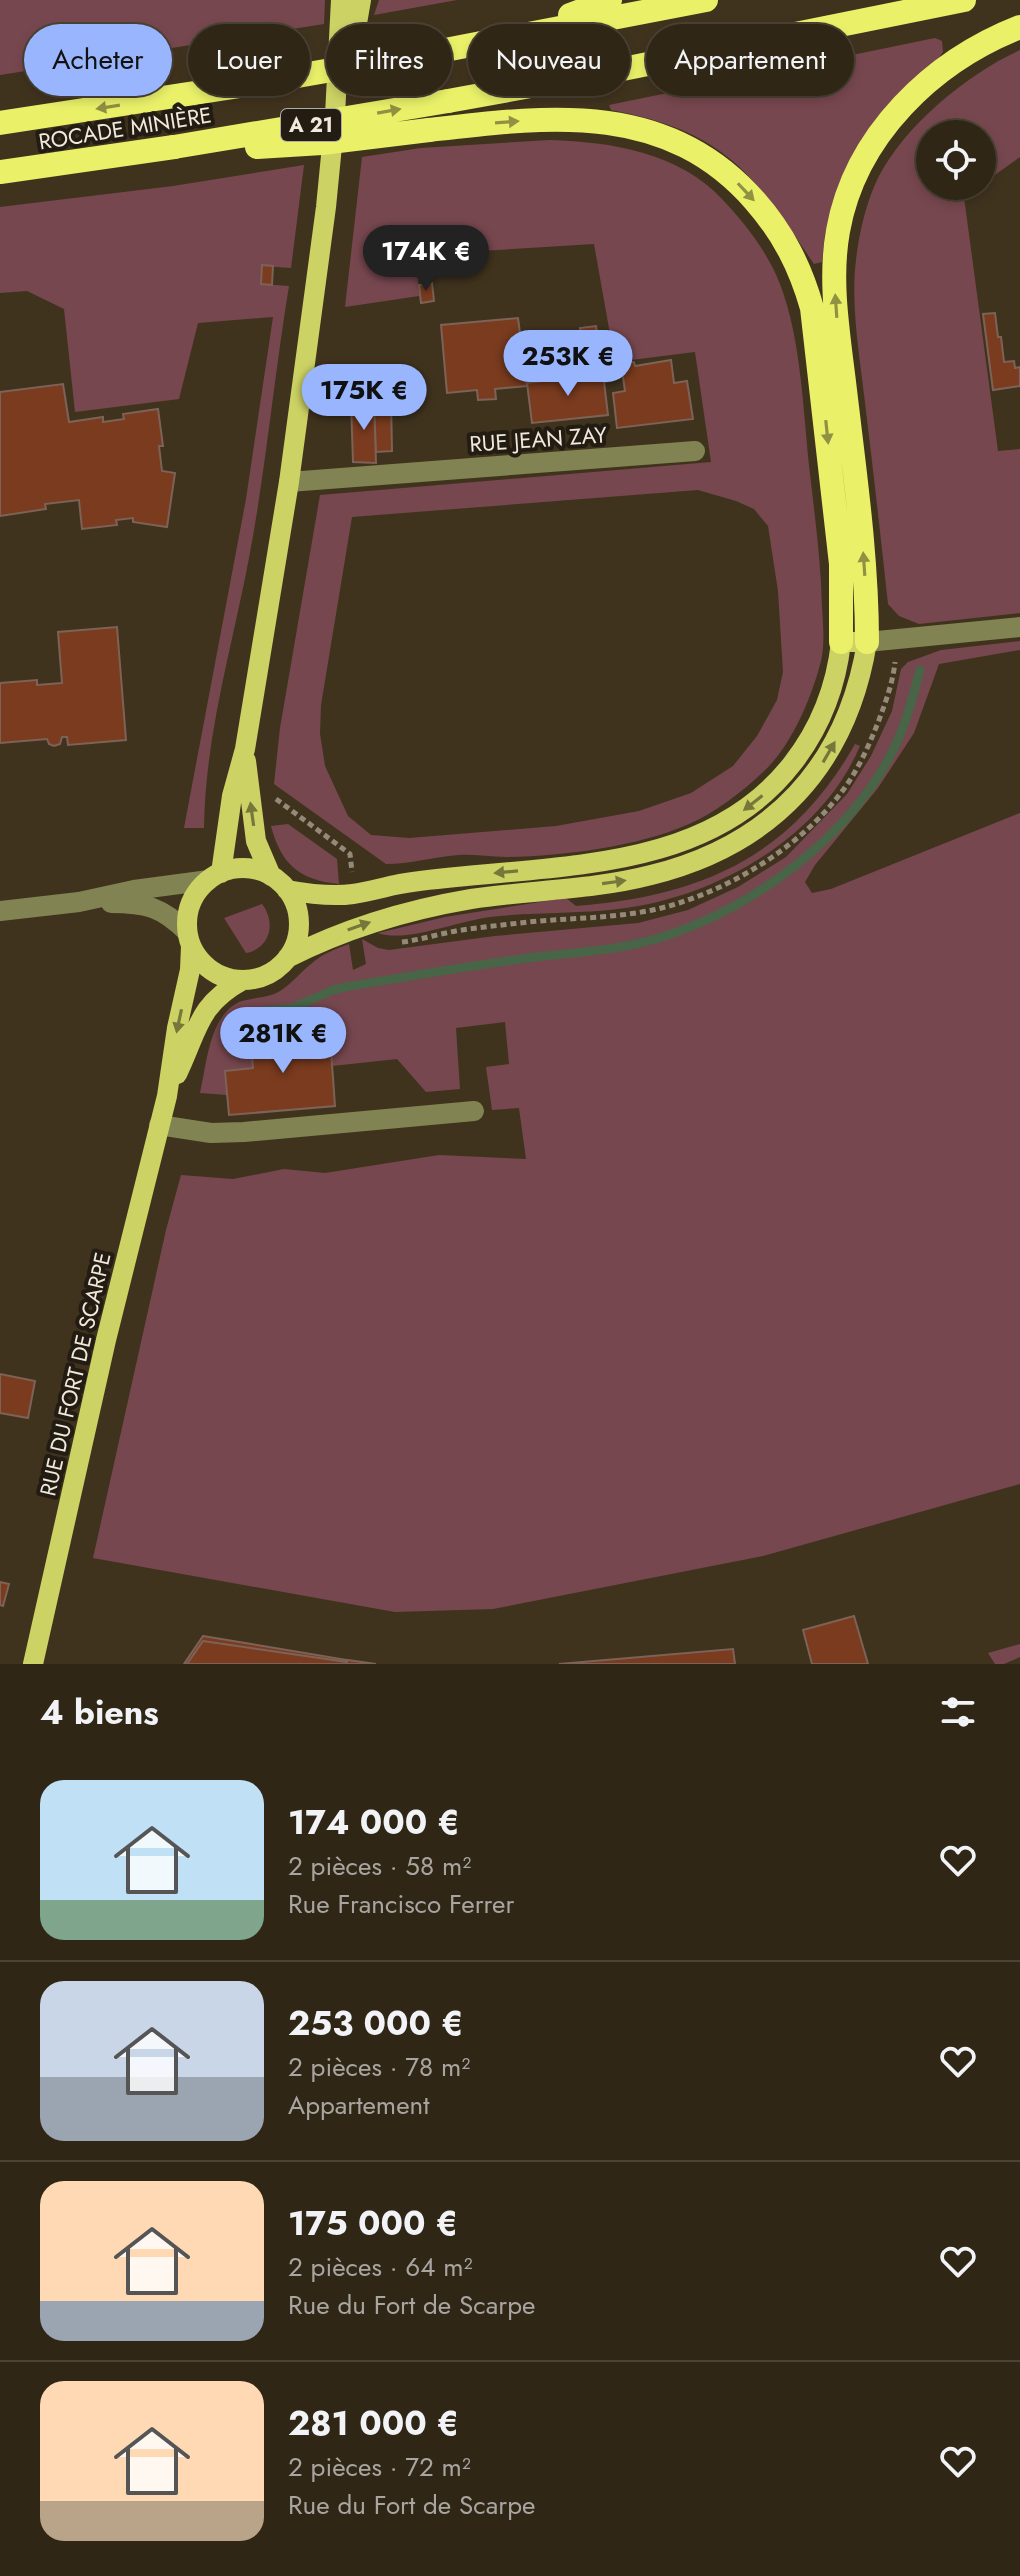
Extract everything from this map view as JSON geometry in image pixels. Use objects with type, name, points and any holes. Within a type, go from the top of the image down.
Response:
[{"type":"highway","points":[[548,24],[610,0]]},
{"type":"highway","name":"ROCADE MINIÈRE","points":[[583,24],[706,0]]},
{"type":"highway","name":"ROCADE MINIÈRE","points":[[0,172],[174,147],[448,101],[964,0]]},
{"type":"highway","points":[[867,642],[862,539],[836,302],[835,249],[842,211],[863,160],[886,126],[914,94],[978,45],[1020,27]]},
{"type":"highway","name":"ROCADE MINIÈRE","points":[[0,123],[240,86],[468,46]]},
{"type":"highway","points":[[174,147],[293,145],[499,122],[589,121],[635,127],[670,138],[695,149],[728,173],[783,237],[800,267],[812,308],[841,564],[841,642]]},
{"type":"main road","points":[[326,207],[341,0]]},
{"type":"main road","points":[[215,877],[245,749],[282,529],[326,207],[361,0]]},
{"type":"main road","points":[[287,890],[317,895],[354,894],[420,881],[611,860],[667,847],[714,829],[733,819],[771,789],[805,748],[828,705],[839,664],[841,642],[867,642],[856,693],[822,763],[775,815],[734,845],[683,867],[649,876],[472,899],[409,911],[333,936],[287,958],[264,975],[243,980],[222,976],[209,968],[189,939],[187,917],[198,891],[215,877],[235,869],[250,869],[271,876],[287,890],[297,909],[299,924],[287,958]]},
{"type":"main road","points":[[245,749],[256,841],[271,876]]},
{"type":"main road","name":"RUE DU FORT DE SCARPE","points":[[33,1664],[106,1340],[167,1096],[190,970],[189,939]]},
{"type":"main road","name":"RUE DU FORT DE SCARPE","points":[[167,1096],[208,1006],[224,990],[243,980]]},
{"type":"street","name":"RUE JEAN ZAY","points":[[289,482],[695,451]]},
{"type":"street","points":[[867,642],[1020,627]]},
{"type":"street","points":[[0,911],[79,902],[215,877]]},
{"type":"street","points":[[79,902],[141,903],[170,915],[189,939]]},
{"type":"street","points":[[159,1125],[211,1133],[244,1132],[474,1111]]},
{"type":"path","points":[[270,789],[278,802],[350,854],[354,894]]},
{"type":"shaded area","points":[[0,0],[325,0],[324,24],[188,24],[188,45],[172,48],[172,24],[24,24],[24,71],[0,75]]},
{"type":"shaded area","points":[[379,0],[457,0],[374,15]]},
{"type":"shaded area","points":[[935,38],[942,41],[943,52],[833,206],[825,234],[822,262],[814,264],[772,204],[732,161],[683,130],[611,110],[609,105],[653,96],[854,96],[854,55]]},
{"type":"shaded area","points":[[1020,50],[1020,157],[996,174],[996,120],[921,120],[959,87]]},
{"type":"shaded area","points":[[916,126],[916,200],[964,200],[998,451],[1020,449],[1020,613],[919,624],[899,616],[888,604],[855,316],[855,278],[859,239],[867,208],[878,178]]},
{"type":"shaded area","points":[[550,140],[620,147],[664,160],[685,170],[722,199],[755,239],[780,284],[793,330],[801,378],[820,573],[821,661],[799,721],[773,762],[719,808],[669,832],[623,844],[551,855],[458,855],[386,864],[274,784],[280,728],[320,495],[711,462],[695,352],[615,362],[594,244],[417,255],[419,296],[345,307],[362,157],[421,148]],"holes":[[[698,490],[754,509],[768,526],[778,591],[783,672],[777,700],[757,736],[733,766],[691,793],[639,811],[556,826],[409,838],[371,835],[348,816],[325,766],[320,734],[321,705],[352,517]]]},
{"type":"shaded area","points":[[304,165],[291,268],[262,266],[261,284],[289,286],[255,524],[214,726],[204,828],[184,828],[246,499],[273,317],[198,323],[179,399],[75,412],[64,309],[27,291],[0,293],[0,207],[173,186]]},
{"type":"shaded area","points":[[1020,641],[1020,650],[939,664],[914,733],[878,788],[815,865],[805,882],[812,893],[831,889],[1020,813],[1020,1484],[763,1556],[493,1609],[395,1612],[93,1558],[181,1175],[233,1179],[284,1169],[325,1173],[439,1155],[526,1159],[519,1108],[492,1110],[486,1067],[509,1064],[505,1022],[456,1028],[460,1089],[426,1092],[397,1059],[332,1066],[329,1036],[295,1039],[294,1028],[250,1034],[253,1068],[225,1071],[227,1095],[200,1093],[211,1041],[222,1016],[231,1007],[278,992],[320,957],[349,944],[353,970],[366,964],[362,939],[389,950],[495,936],[638,923],[688,910],[738,887],[786,857],[847,794],[871,756],[892,711],[901,669],[908,662],[941,650]]},
{"type":"shaded area","points":[[855,744],[860,746],[842,779],[819,809],[792,835],[761,858],[691,892],[655,903],[618,909],[490,917],[403,935],[378,933],[445,917],[566,898],[576,906],[622,901],[703,880],[739,864],[772,842],[802,816],[830,783]]},
{"type":"shaded area","points":[[288,824],[337,859],[339,884],[313,879],[286,860],[271,826]]},
{"type":"shaded area","points":[[262,904],[269,919],[269,933],[261,946],[246,953],[224,918]]},
{"type":"shaded area","points":[[1020,1644],[1020,1657],[1004,1664],[995,1664],[988,1653]]},
{"type":"building","points":[[262,265],[273,266],[272,285],[261,284]]},
{"type":"building","points":[[432,283],[434,301],[421,303],[419,285]]},
{"type":"building","points":[[995,313],[1004,362],[1014,361],[1015,368],[1020,367],[1020,386],[993,390],[983,314]]},
{"type":"building","points":[[518,318],[527,386],[495,389],[496,399],[478,400],[477,390],[447,393],[441,325]]},
{"type":"building","points":[[596,326],[600,353],[584,355],[580,328]]},
{"type":"building","points":[[612,351],[614,364],[602,366],[600,353]]},
{"type":"building","points":[[601,359],[603,373],[558,379],[556,365]]},
{"type":"building","points":[[671,360],[674,383],[687,381],[693,419],[617,428],[613,393],[625,391],[621,363],[634,362],[635,366]]},
{"type":"building","points":[[617,364],[617,369],[612,369],[614,380],[604,382],[602,366]]},
{"type":"building","points":[[603,373],[608,415],[532,423],[527,383]]},
{"type":"building","points":[[63,384],[69,422],[103,417],[103,422],[124,419],[123,414],[158,409],[163,446],[159,446],[162,471],[175,473],[167,527],[133,522],[133,518],[116,520],[117,525],[82,529],[79,500],[45,504],[46,509],[0,516],[0,392]]},
{"type":"building","points":[[374,386],[374,400],[351,402],[351,388]]},
{"type":"building","points":[[374,400],[391,400],[392,451],[376,452]]},
{"type":"building","points":[[374,400],[376,463],[353,462],[351,402]]},
{"type":"building","points":[[117,627],[126,740],[68,745],[67,737],[62,737],[60,744],[54,746],[47,739],[0,743],[0,683],[37,680],[37,685],[62,683],[58,632]]},
{"type":"building","points":[[294,1028],[295,1039],[330,1036],[335,1106],[229,1115],[225,1071],[253,1068],[250,1034]]},
{"type":"building","points":[[0,1374],[35,1381],[28,1418],[0,1413]]},
{"type":"building","points":[[0,1582],[9,1584],[3,1606],[0,1605]]},
{"type":"building","points":[[854,1616],[868,1664],[812,1664],[803,1630]]},
{"type":"building","points":[[203,1636],[347,1662],[203,1641],[184,1664]]},
{"type":"building","points":[[203,1641],[347,1662],[376,1664],[187,1664]]},
{"type":"building","points":[[733,1649],[735,1664],[559,1664]]},
{"type":"waterway","points":[[236,1014],[292,1008],[350,986],[635,944],[668,935],[733,906],[796,865],[824,841],[872,786],[895,746],[920,670]]}]
